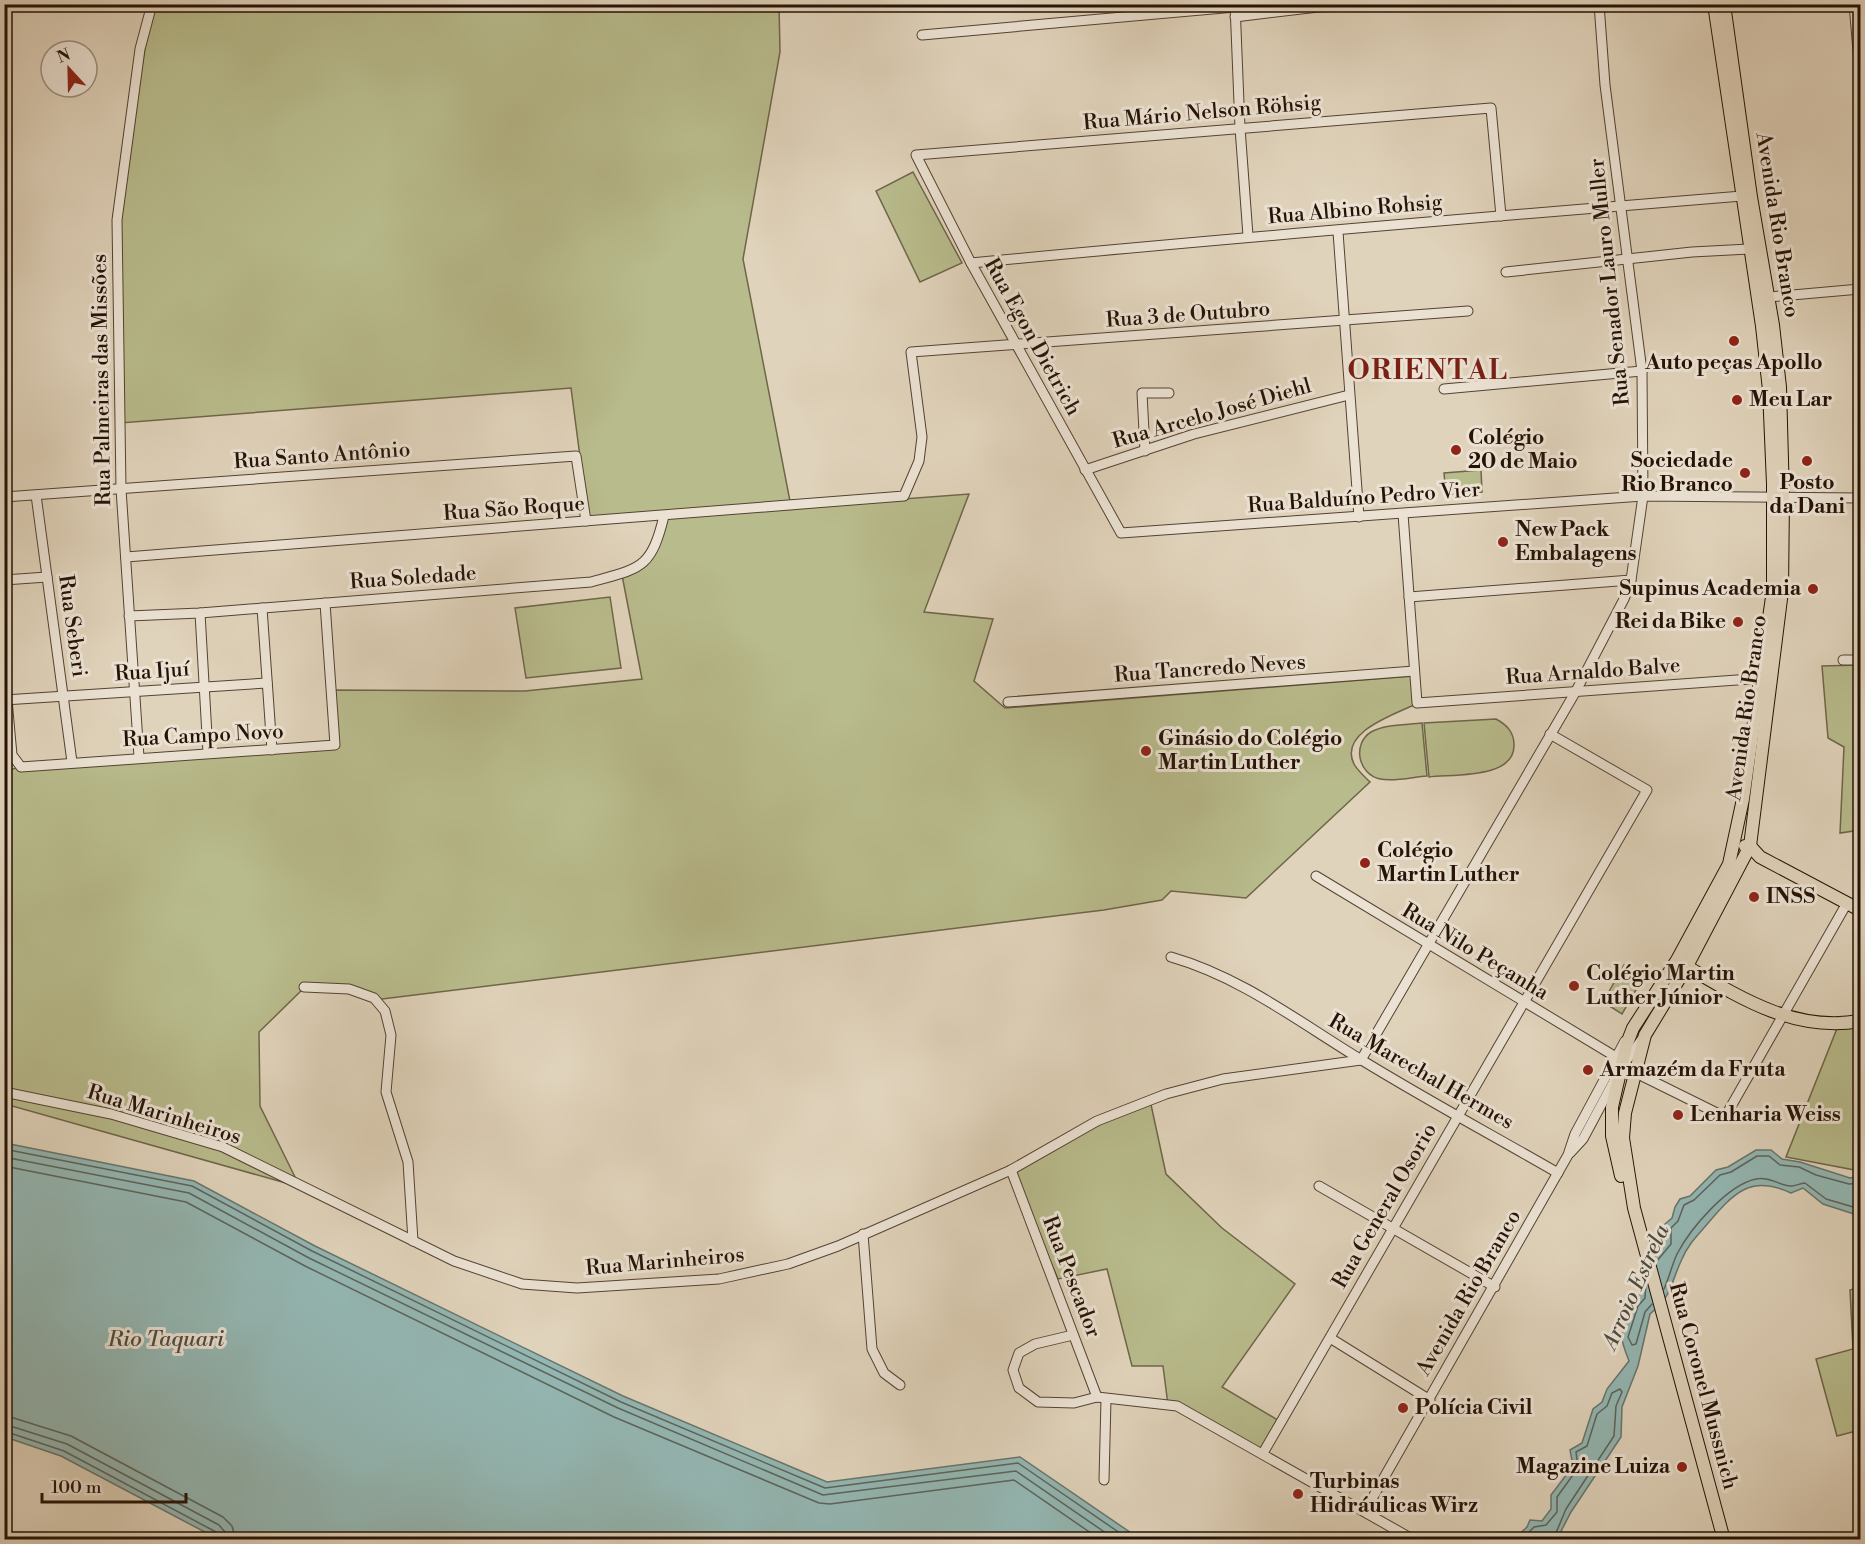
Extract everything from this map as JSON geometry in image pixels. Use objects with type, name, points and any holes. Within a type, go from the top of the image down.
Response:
[{"type":"main road","name":"Avenida Rio Branco","points":[[1645,1035],[1729,864],[1782,591],[1778,497],[1769,390],[1719,6]]},
{"type":"main road","name":"Avenida Rio Branco","points":[[1719,6],[1768,297],[1780,387],[1778,497]]},
{"type":"main road","name":"Avenida Rio Branco","points":[[1633,1028],[1682,963],[1750,846],[1766,678]]},
{"type":"main road","points":[[1734,846],[1750,846],[1760,857],[1860,910]]},
{"type":"main road","points":[[1682,963],[1781,1016],[1815,1023],[1860,1021]]},
{"type":"main road","name":"Rua Coronel Mussnich","points":[[1633,1028],[1619,1071],[1612,1107],[1612,1136],[1618,1170],[1634,1209],[1724,1539]]},
{"type":"main road","name":"Rua Coronel Mussnich","points":[[1634,1209],[1623,1138],[1625,1113],[1645,1035]]},
{"type":"street","name":"Rua Palmeiras das Missões","points":[[140,757],[121,489],[117,220],[140,49],[152,4]]},
{"type":"street","points":[[922,35],[1235,10],[1431,4]]},
{"type":"street","name":"Rua Senador Lauro Muller","points":[[1361,1060],[1426,944],[1576,691],[1623,599],[1630,580],[1643,495],[1642,371],[1605,85],[1599,4]]},
{"type":"street","points":[[1719,6],[1761,4]]},
{"type":"street","points":[[1854,4],[1860,75]]},
{"type":"street","points":[[1235,10],[1239,128],[1248,236]]},
{"type":"street","name":"Rua Mário Nelson Röhsig","points":[[916,155],[1491,108],[1501,216]]},
{"type":"street","name":"Rua Egon Dietrich","points":[[916,155],[1016,346],[1121,533]]},
{"type":"street","name":"Rua Albino Rohsig","points":[[971,263],[1248,236],[1338,232],[1742,196]]},
{"type":"street","points":[[1338,232],[1359,517]]},
{"type":"street","points":[[1506,272],[1749,249]]},
{"type":"street","points":[[1768,297],[1860,289]]},
{"type":"street","name":"Rua 3 de Outubro","points":[[904,496],[919,461],[922,437],[911,352],[1016,346],[1468,310]]},
{"type":"street","points":[[1444,389],[1642,371]]},
{"type":"street","points":[[1144,451],[1142,393],[1169,393]]},
{"type":"street","name":"Rua Arcelo José Diehl","points":[[1085,470],[1194,434],[1349,395]]},
{"type":"street","name":"Rua Santo Antônio","points":[[4,497],[576,456],[586,521]]},
{"type":"street","name":"Rua Seberi","points":[[36,495],[72,762]]},
{"type":"street","name":"Rua Balduíno Pedro Vier","points":[[1121,533],[1643,495],[1860,498]]},
{"type":"street","name":"Rua São Roque","points":[[126,557],[904,496]]},
{"type":"street","points":[[1403,514],[1414,671]]},
{"type":"street","name":"Rua Soledade","points":[[129,616],[200,613],[591,582],[636,570],[657,547],[664,516]]},
{"type":"street","points":[[4,580],[47,577]]},
{"type":"street","points":[[1409,597],[1630,580]]},
{"type":"street","name":"Rua Campo Novo","points":[[6,700],[12,754],[21,768],[140,757],[335,745],[325,603]]},
{"type":"street","points":[[261,608],[272,750]]},
{"type":"street","points":[[200,613],[208,753]]},
{"type":"street","points":[[1843,660],[1860,660]]},
{"type":"street","name":"Rua Arnaldo Balve","points":[[1414,671],[1417,703],[1766,678]]},
{"type":"street","name":"Rua Tancredo Neves","points":[[1008,702],[1414,671]]},
{"type":"street","name":"Rua Ijuí","points":[[6,700],[267,683]]},
{"type":"street","name":"Rua General Osorio","points":[[1263,1454],[1392,1227],[1526,1003],[1647,790],[1550,734]]},
{"type":"street","name":"Rua Nilo Peçanha","points":[[1316,876],[1616,1057]]},
{"type":"street","points":[[1636,1073],[1725,1117],[1847,903]]},
{"type":"street","name":"Rua Marechal Hermes","points":[[1171,957],[1204,969],[1266,999],[1361,1060],[1558,1173]]},
{"type":"street","points":[[304,987],[349,989],[375,998],[385,1011],[391,1035],[386,1092],[408,1162],[413,1241]]},
{"type":"street","name":"Avenida Rio Branco","points":[[1365,1511],[1495,1287],[1568,1155],[1575,1134],[1633,1028]]},
{"type":"street","name":"Avenida Rio Branco","points":[[1568,1155],[1583,1139],[1619,1071],[1645,1035]]},
{"type":"street","name":"Rua Marinheiros","points":[[4,1092],[111,1114],[223,1147],[454,1262],[522,1284],[578,1288],[719,1279],[762,1271],[838,1246],[1011,1170],[1097,1120],[1166,1094],[1223,1079],[1361,1060]]},
{"type":"street","name":"Rua Pescador","points":[[1011,1170],[1073,1335],[1101,1398]]},
{"type":"street","points":[[1319,1186],[1495,1287]]},
{"type":"street","points":[[863,1234],[872,1349],[884,1373],[900,1385]]},
{"type":"street","points":[[1073,1335],[1035,1344],[1019,1353],[1013,1370],[1019,1388],[1038,1402],[1074,1403],[1101,1398],[1177,1406],[1414,1539]]},
{"type":"street","points":[[1330,1338],[1430,1400]]},
{"type":"street","points":[[1101,1398],[1104,1480]]},
{"type":"green space","points":[[152,5],[779,5],[780,52],[743,259],[790,501],[588,518],[571,388],[120,423],[117,220]]},
{"type":"green space","points":[[913,172],[962,263],[920,282],[876,191]]},
{"type":"green space","points":[[1481,470],[1482,492],[1446,495],[1444,473]]},
{"type":"green space","points":[[969,494],[924,612],[993,619],[974,681],[1005,708],[1413,676],[1416,704],[1383,719],[1361,734],[1354,743],[1351,753],[1355,766],[1370,782],[1246,898],[1171,891],[1162,900],[1104,910],[374,1000],[349,990],[303,989],[259,1032],[260,1106],[300,1187],[5,1104],[4,771],[21,767],[334,746],[330,690],[525,691],[642,679],[622,575],[655,548],[663,517]]},
{"type":"green space","points":[[610,597],[621,668],[526,678],[515,608]]},
{"type":"green space","points":[[1860,665],[1860,830],[1840,833],[1844,747],[1828,738],[1822,666]]},
{"type":"green space","points":[[1496,719],[1509,729],[1514,740],[1512,756],[1505,764],[1481,773],[1429,777],[1424,723]]},
{"type":"green space","points":[[1422,723],[1427,776],[1385,780],[1373,776],[1362,765],[1361,744],[1371,732],[1389,726]]},
{"type":"green space","points":[[1624,965],[1644,976],[1622,1014],[1603,1002]]},
{"type":"green space","points":[[1860,1021],[1860,1171],[1786,1157],[1838,1026]]},
{"type":"green space","points":[[1150,1100],[1166,1174],[1222,1228],[1295,1284],[1222,1387],[1281,1422],[1263,1453],[1168,1405],[1163,1366],[1132,1366],[1107,1269],[1058,1279],[1011,1170],[1097,1121]]},
{"type":"green space","points":[[1860,1287],[1860,1368],[1855,1354],[1860,1376],[1860,1430],[1837,1436],[1816,1359],[1853,1349],[1850,1290]]},
{"type":"water","name":"Rio Taquari","points":[[5,1143],[194,1181],[315,1246],[623,1396],[827,1482],[1020,1457],[1140,1539],[218,1539],[61,1456],[5,1437]]},
{"type":"water","name":"Arroio Estrela","points":[[1756,1150],[1771,1150],[1782,1159],[1800,1162],[1850,1178],[1860,1176],[1860,1216],[1823,1204],[1803,1188],[1791,1193],[1765,1185],[1754,1186],[1735,1195],[1691,1244],[1684,1254],[1667,1295],[1650,1314],[1638,1366],[1622,1407],[1621,1437],[1571,1512],[1557,1539],[1513,1540],[1527,1527],[1530,1520],[1542,1521],[1551,1509],[1551,1495],[1573,1466],[1570,1450],[1582,1443],[1593,1409],[1602,1402],[1607,1389],[1629,1361],[1622,1333],[1639,1296],[1646,1268],[1663,1246],[1665,1224],[1672,1218],[1675,1207],[1680,1199],[1690,1196],[1716,1170],[1728,1167]]},
{"type":"place","name":"Auto peças Apollo","points":[[1734,341]]},
{"type":"place","name":"Meu Lar","points":[[1737,400]]},
{"type":"place","name":"Colégio 20 de Maio","points":[[1456,450]]},
{"type":"place","name":"Posto da Dani","points":[[1807,461]]},
{"type":"place","name":"Sociedade Rio Branco","points":[[1745,473]]},
{"type":"place","name":"New Pack Embalagens","points":[[1503,542]]},
{"type":"place","name":"Supinus Academia","points":[[1813,589]]},
{"type":"place","name":"Rei da Bike","points":[[1738,622]]},
{"type":"place","name":"Ginásio do Colégio Martin Luther","points":[[1146,751]]},
{"type":"place","name":"Colégio Martin Luther","points":[[1365,863]]},
{"type":"place","name":"INSS","points":[[1754,897]]},
{"type":"place","name":"Colégio Martin Luther Júnior","points":[[1574,986]]},
{"type":"place","name":"Armazém da Fruta","points":[[1588,1070]]},
{"type":"place","name":"Lenharia Weiss","points":[[1678,1115]]},
{"type":"place","name":"Polícia Civil","points":[[1403,1408]]},
{"type":"place","name":"Magazine Luiza","points":[[1682,1467]]},
{"type":"place","name":"Turbinas Hidráulicas Wirz","points":[[1298,1494]]},
{"type":"district","name":"ORIENTAL","points":[[1428,371]]}]
